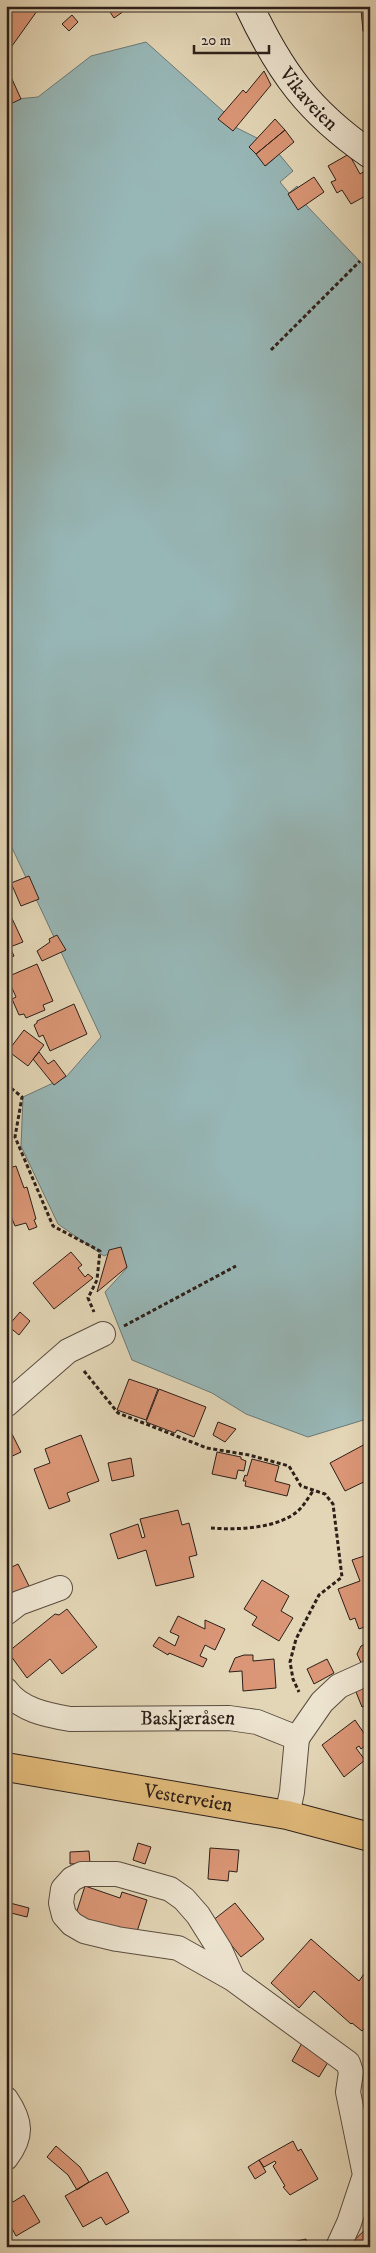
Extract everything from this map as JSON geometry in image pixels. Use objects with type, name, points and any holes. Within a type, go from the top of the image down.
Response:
[{"type":"main road","name":"Vikaveien","points":[[249,6],[269,49],[296,88],[336,128],[370,154]]},
{"type":"main road","name":"Vesterveien","points":[[6,1767],[287,1816],[370,1837]]},
{"type":"street","points":[[6,1405],[68,1351],[113,1330]]},
{"type":"street","points":[[6,1613],[19,1603],[60,1588]]},
{"type":"street","points":[[287,1816],[292,1792],[296,1738],[314,1712],[339,1686],[370,1672]]},
{"type":"street","name":"Baskjæråsen","points":[[6,1690],[28,1708],[45,1715],[70,1719],[229,1718],[257,1722],[296,1738]]},
{"type":"street","points":[[233,1979],[220,1950],[198,1915],[184,1899],[170,1889],[117,1874],[82,1874],[72,1880],[64,1889],[61,1903],[64,1915],[72,1924],[84,1931],[117,1939],[178,1948],[233,1979],[348,2063],[351,2072],[348,2092],[365,2175],[350,2223],[338,2247]]},
{"type":"street","points":[[6,2099],[17,2114],[19,2131],[14,2148],[6,2158]]},
{"type":"path","points":[[270,350],[360,261]]},
{"type":"path","points":[[6,1084],[22,1097],[15,1138],[53,1226],[100,1251],[96,1280],[88,1298],[113,1330],[236,1266]]},
{"type":"path","points":[[68,1351],[118,1414],[207,1448],[249,1454],[289,1466],[300,1486],[325,1494],[333,1504],[342,1577],[319,1595],[296,1639],[290,1662],[293,1679],[301,1696],[314,1712]]},
{"type":"path","points":[[211,1528],[241,1530],[284,1519],[300,1510],[314,1490]]},
{"type":"water","points":[[146,42],[224,112],[219,119],[257,138],[266,166],[279,154],[293,171],[280,182],[289,193],[297,186],[307,206],[370,272],[370,1418],[308,1437],[246,1414],[212,1393],[132,1360],[105,1292],[127,1268],[120,1248],[104,1256],[58,1224],[21,1146],[23,1097],[66,1077],[101,1037],[6,835],[6,100],[38,97],[91,56]]},
{"type":"building","points":[[6,6],[30,6],[37,11],[7,53]]},
{"type":"building","points":[[106,6],[125,6],[127,9],[114,18]]},
{"type":"building","points":[[370,8],[370,31],[363,31],[361,9]]},
{"type":"building","points":[[72,15],[78,22],[69,31],[62,24]]},
{"type":"building","points":[[6,69],[21,99],[6,106]]},
{"type":"building","points":[[264,71],[271,85],[233,131],[218,119],[243,90],[246,93]]},
{"type":"building","points":[[275,119],[285,130],[256,154],[249,147]]},
{"type":"building","points":[[285,130],[294,142],[265,166],[256,154]]},
{"type":"building","points":[[349,154],[360,174],[370,168],[370,196],[369,194],[351,204],[342,190],[337,193],[331,182],[336,180],[328,166]]},
{"type":"building","points":[[314,177],[324,192],[298,210],[288,194]]},
{"type":"building","points":[[29,876],[39,899],[21,906],[11,883]]},
{"type":"building","points":[[9,912],[23,942],[10,947],[14,956],[6,960],[6,913]]},
{"type":"building","points":[[57,935],[66,950],[42,961],[37,951],[50,942],[49,939]]},
{"type":"building","points":[[37,964],[53,1001],[43,1005],[45,1010],[26,1018],[24,1014],[19,1015],[12,999],[16,997],[7,977]]},
{"type":"building","points":[[74,1004],[87,1034],[50,1051],[43,1035],[39,1037],[34,1025],[37,1021]]},
{"type":"building","points":[[24,1030],[44,1045],[28,1066],[8,1051]]},
{"type":"building","points":[[39,1052],[48,1064],[54,1060],[66,1076],[54,1085],[33,1059]]},
{"type":"building","points":[[16,1166],[24,1188],[27,1187],[36,1219],[34,1220],[37,1227],[29,1230],[26,1223],[15,1226],[6,1204],[6,1169]]},
{"type":"building","points":[[121,1247],[127,1267],[97,1292],[109,1250]]},
{"type":"building","points":[[71,1252],[82,1265],[78,1268],[85,1277],[88,1274],[93,1278],[54,1309],[33,1283]]},
{"type":"building","points":[[20,1312],[30,1321],[19,1335],[8,1326]]},
{"type":"building","points":[[129,1379],[158,1389],[146,1420],[117,1410]]},
{"type":"building","points":[[159,1389],[206,1407],[194,1437],[177,1430],[175,1433],[146,1422]]},
{"type":"building","points":[[218,1422],[236,1429],[225,1442],[213,1435]]},
{"type":"building","points":[[8,1426],[21,1452],[6,1459],[6,1427]]},
{"type":"building","points":[[81,1435],[99,1481],[67,1493],[70,1501],[49,1509],[34,1469],[50,1463],[45,1449]]},
{"type":"building","points":[[369,1442],[370,1479],[345,1491],[330,1463]]},
{"type":"building","points":[[217,1452],[241,1457],[241,1459],[246,1461],[244,1471],[238,1470],[236,1479],[212,1474]]},
{"type":"building","points":[[131,1458],[134,1476],[112,1481],[108,1463]]},
{"type":"building","points":[[252,1459],[279,1466],[275,1481],[290,1485],[287,1496],[245,1486],[246,1481],[243,1481],[245,1475],[247,1476]]},
{"type":"building","points":[[178,1510],[182,1525],[189,1523],[197,1555],[189,1557],[194,1577],[156,1586],[146,1550],[118,1559],[110,1534],[138,1524],[142,1538],[145,1537],[140,1519]]},
{"type":"building","points":[[370,1546],[370,1625],[359,1629],[355,1618],[350,1620],[338,1589],[360,1581],[352,1560],[367,1555],[364,1548]]},
{"type":"building","points":[[18,1564],[29,1586],[6,1598],[6,1570]]},
{"type":"building","points":[[262,1580],[289,1596],[281,1611],[293,1618],[279,1641],[252,1625],[257,1617],[244,1609]]},
{"type":"building","points":[[67,1609],[97,1647],[62,1674],[50,1659],[27,1678],[8,1652],[55,1614],[59,1615]]},
{"type":"building","points":[[178,1616],[205,1629],[205,1620],[225,1629],[215,1650],[205,1645],[200,1656],[207,1659],[203,1667],[169,1653],[168,1655],[153,1646],[159,1637],[175,1646],[179,1636],[170,1632]]},
{"type":"building","points":[[370,1642],[370,1662],[362,1665],[357,1654],[361,1646]]},
{"type":"building","points":[[253,1655],[253,1661],[274,1659],[276,1688],[243,1691],[242,1671],[229,1672],[235,1658]]},
{"type":"building","points":[[327,1659],[334,1673],[314,1684],[307,1669]]},
{"type":"building","points":[[370,1680],[370,1704],[362,1707],[354,1687]]},
{"type":"building","points":[[355,1720],[370,1742],[361,1749],[359,1746],[356,1748],[365,1760],[344,1777],[322,1745]]},
{"type":"building","points":[[138,1843],[151,1847],[145,1864],[133,1860]]},
{"type":"building","points":[[210,1848],[239,1850],[237,1872],[229,1871],[228,1881],[208,1879]]},
{"type":"building","points":[[89,1851],[90,1863],[70,1864],[70,1852]]},
{"type":"building","points":[[85,1886],[120,1898],[122,1892],[147,1900],[135,1938],[74,1920]]},
{"type":"building","points":[[10,1903],[29,1908],[27,1917],[7,1912]]},
{"type":"building","points":[[235,1903],[264,1939],[241,1957],[212,1921]]},
{"type":"building","points":[[311,1939],[359,1981],[364,1974],[370,1979],[370,2022],[362,2031],[351,2024],[314,1991],[299,2008],[271,1983]]},
{"type":"building","points":[[302,2043],[330,2059],[319,2077],[292,2061]]},
{"type":"building","points":[[293,2141],[298,2151],[301,2149],[318,2179],[290,2195],[283,2187],[285,2186],[273,2166],[276,2163],[275,2161],[264,2167],[259,2160]]},
{"type":"building","points":[[56,2146],[80,2167],[89,2182],[77,2190],[68,2175],[47,2157]]},
{"type":"building","points":[[259,2160],[266,2172],[255,2179],[248,2167]]},
{"type":"building","points":[[107,2172],[129,2212],[106,2225],[101,2217],[83,2227],[65,2196]]},
{"type":"building","points":[[6,2191],[13,2202],[24,2195],[40,2222],[16,2236],[10,2225],[6,2227]]},
{"type":"building","points":[[367,2228],[370,2230],[370,2247],[347,2247]]},
{"type":"building","points":[[306,2239],[307,2247],[279,2247],[279,2245]]}]
